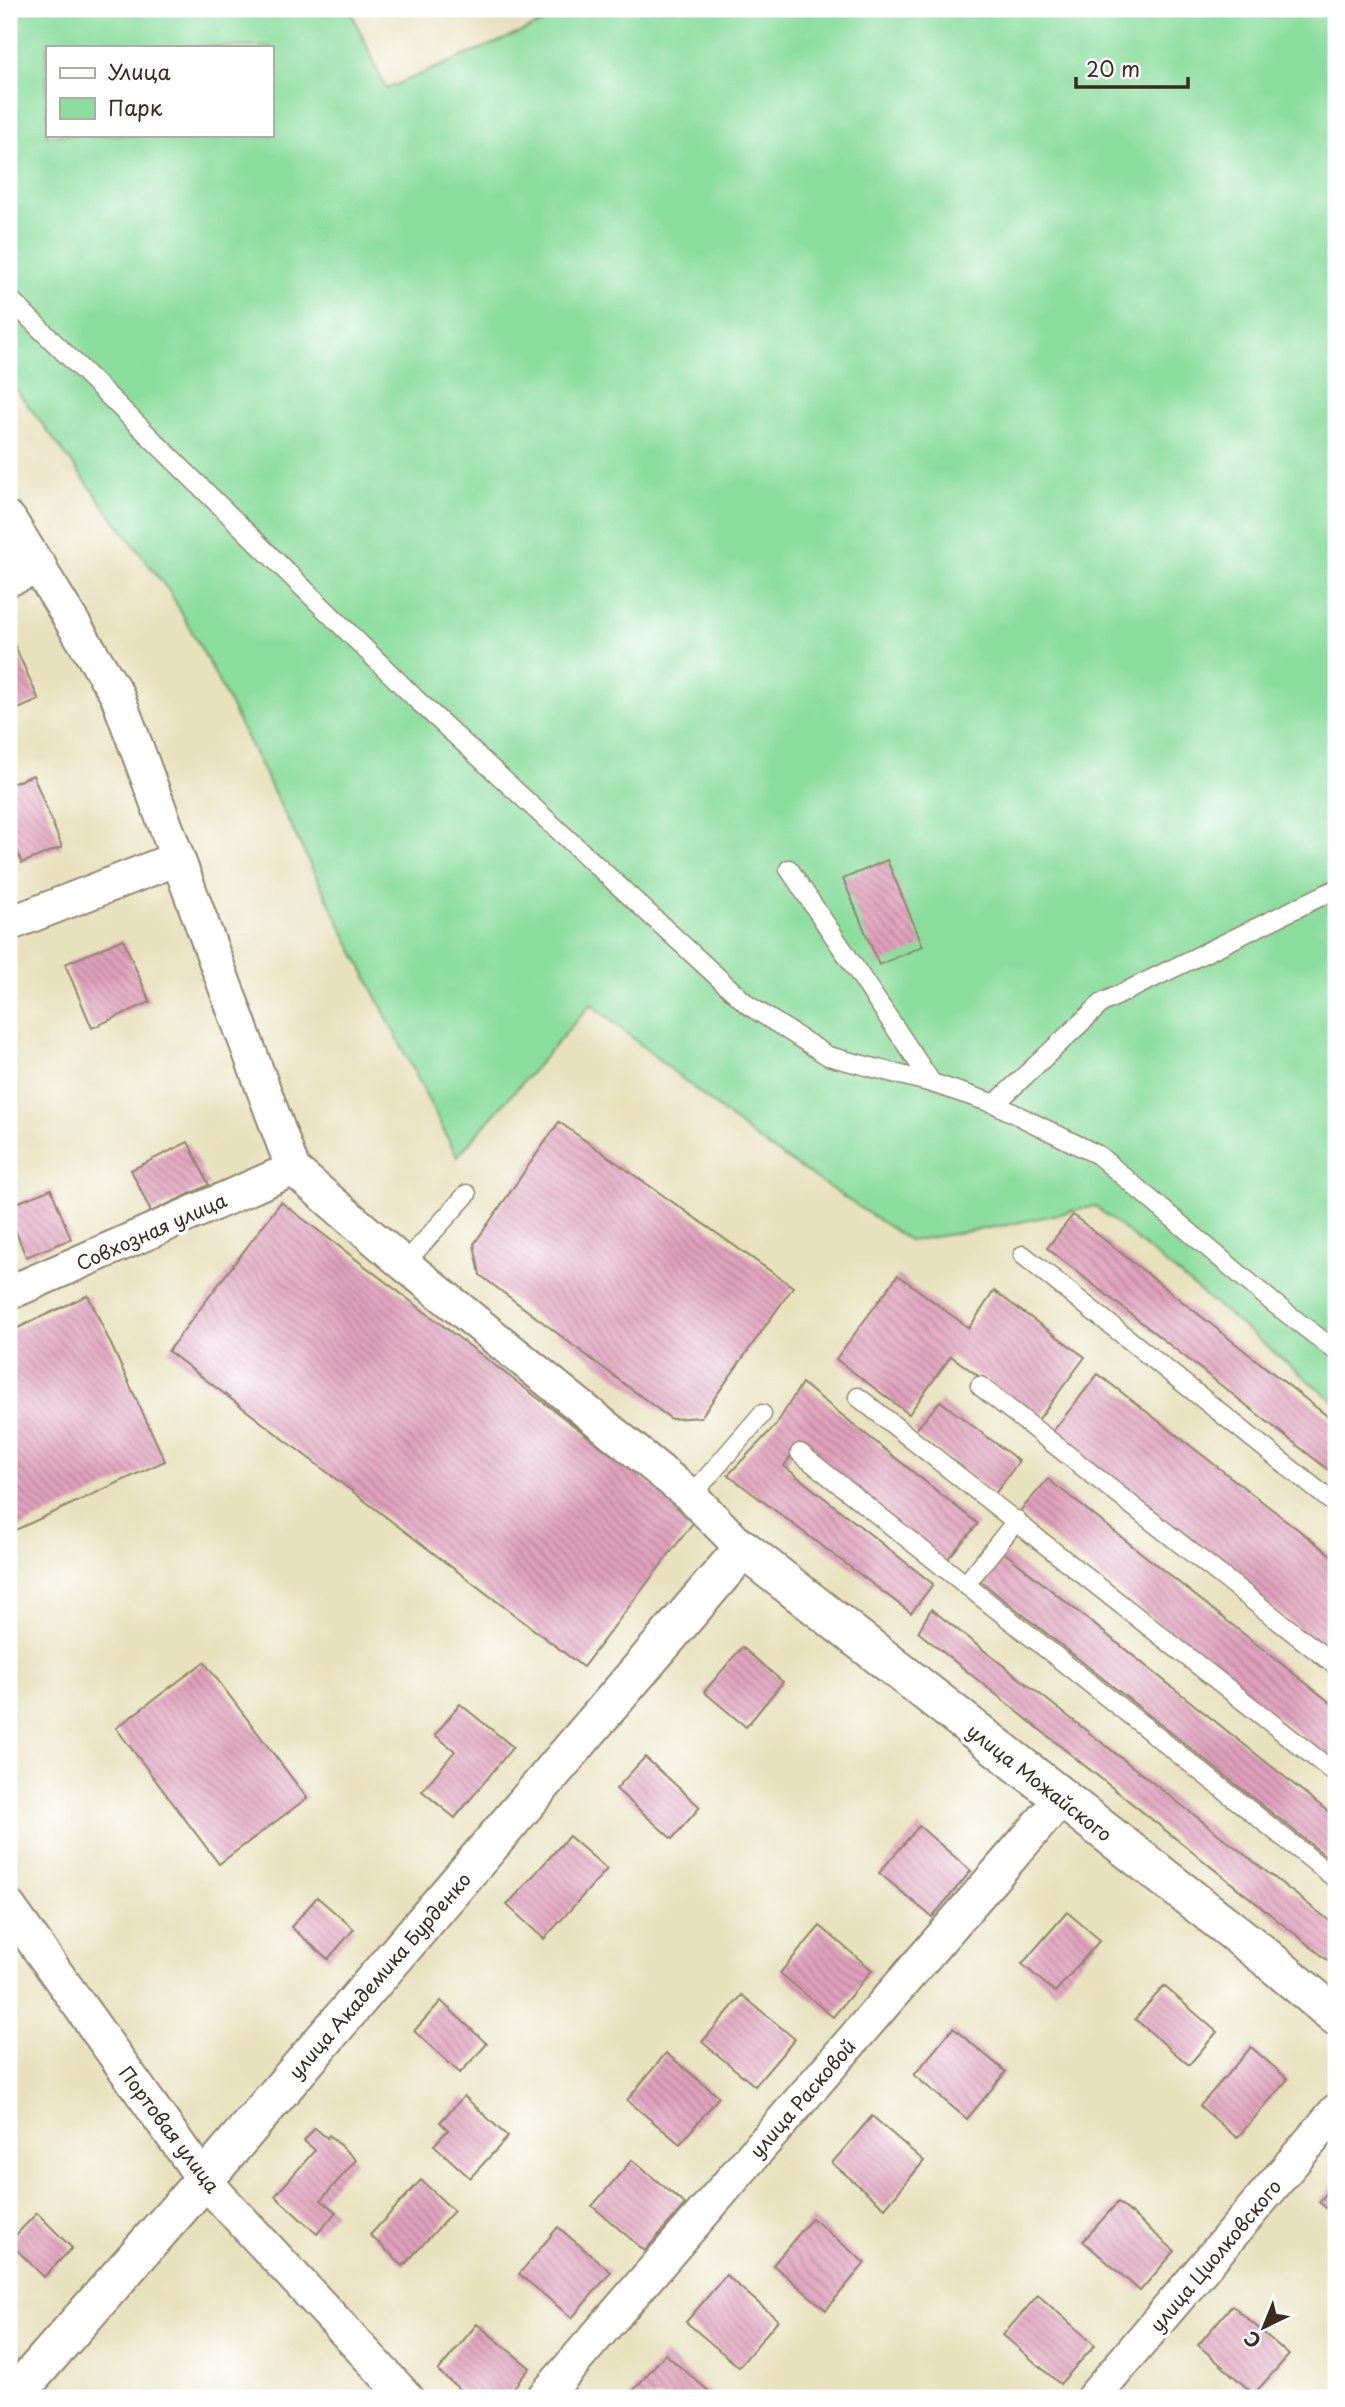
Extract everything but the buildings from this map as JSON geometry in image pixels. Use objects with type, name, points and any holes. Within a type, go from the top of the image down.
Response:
[{"type":"street","points":[[9,519],[117,695],[293,1169],[404,1264],[691,1496],[743,1549]]},
{"type":"street","points":[[9,579],[40,567]]},
{"type":"street","points":[[9,924],[176,859]]},
{"type":"street","name":"Совхозная улица","points":[[9,1293],[293,1169]]},
{"type":"street","name":"улица Можайского","points":[[743,1549],[1262,1954],[1336,2016]]},
{"type":"street","name":"улица Академика Бурденко","points":[[12,2398],[204,2180],[743,1549]]},
{"type":"street","name":"улица Расковой","points":[[543,2398],[1062,1798]]},
{"type":"street","name":"Портовая улица","points":[[9,1907],[204,2180],[407,2398]]},
{"type":"street","name":"улица Циолковского","points":[[1093,2398],[1336,2111]]},
{"type":"lane","points":[[9,298],[417,700],[748,1006],[828,1056],[932,1083],[995,1104],[1098,1155],[1276,1305],[1336,1351]]},
{"type":"lane","points":[[789,869],[932,1083]]},
{"type":"lane","points":[[995,1104],[1102,1003],[1336,889]]},
{"type":"lane","points":[[404,1264],[467,1194]]},
{"type":"lane","points":[[1023,1255],[1336,1505]]},
{"type":"lane","points":[[980,1386],[1336,1666]]},
{"type":"lane","points":[[858,1397],[1336,1774]]},
{"type":"lane","points":[[691,1496],[762,1414]]},
{"type":"lane","points":[[800,1453],[1336,1879]]},
{"type":"lane","points":[[966,1584],[1017,1520]]},
{"type":"green space","points":[[9,9],[350,9],[386,89],[576,9],[1336,9],[1336,1403],[1095,1206],[1007,1225],[910,1241],[755,1138],[591,1004],[457,1157],[209,663],[171,594],[9,380]]}]
